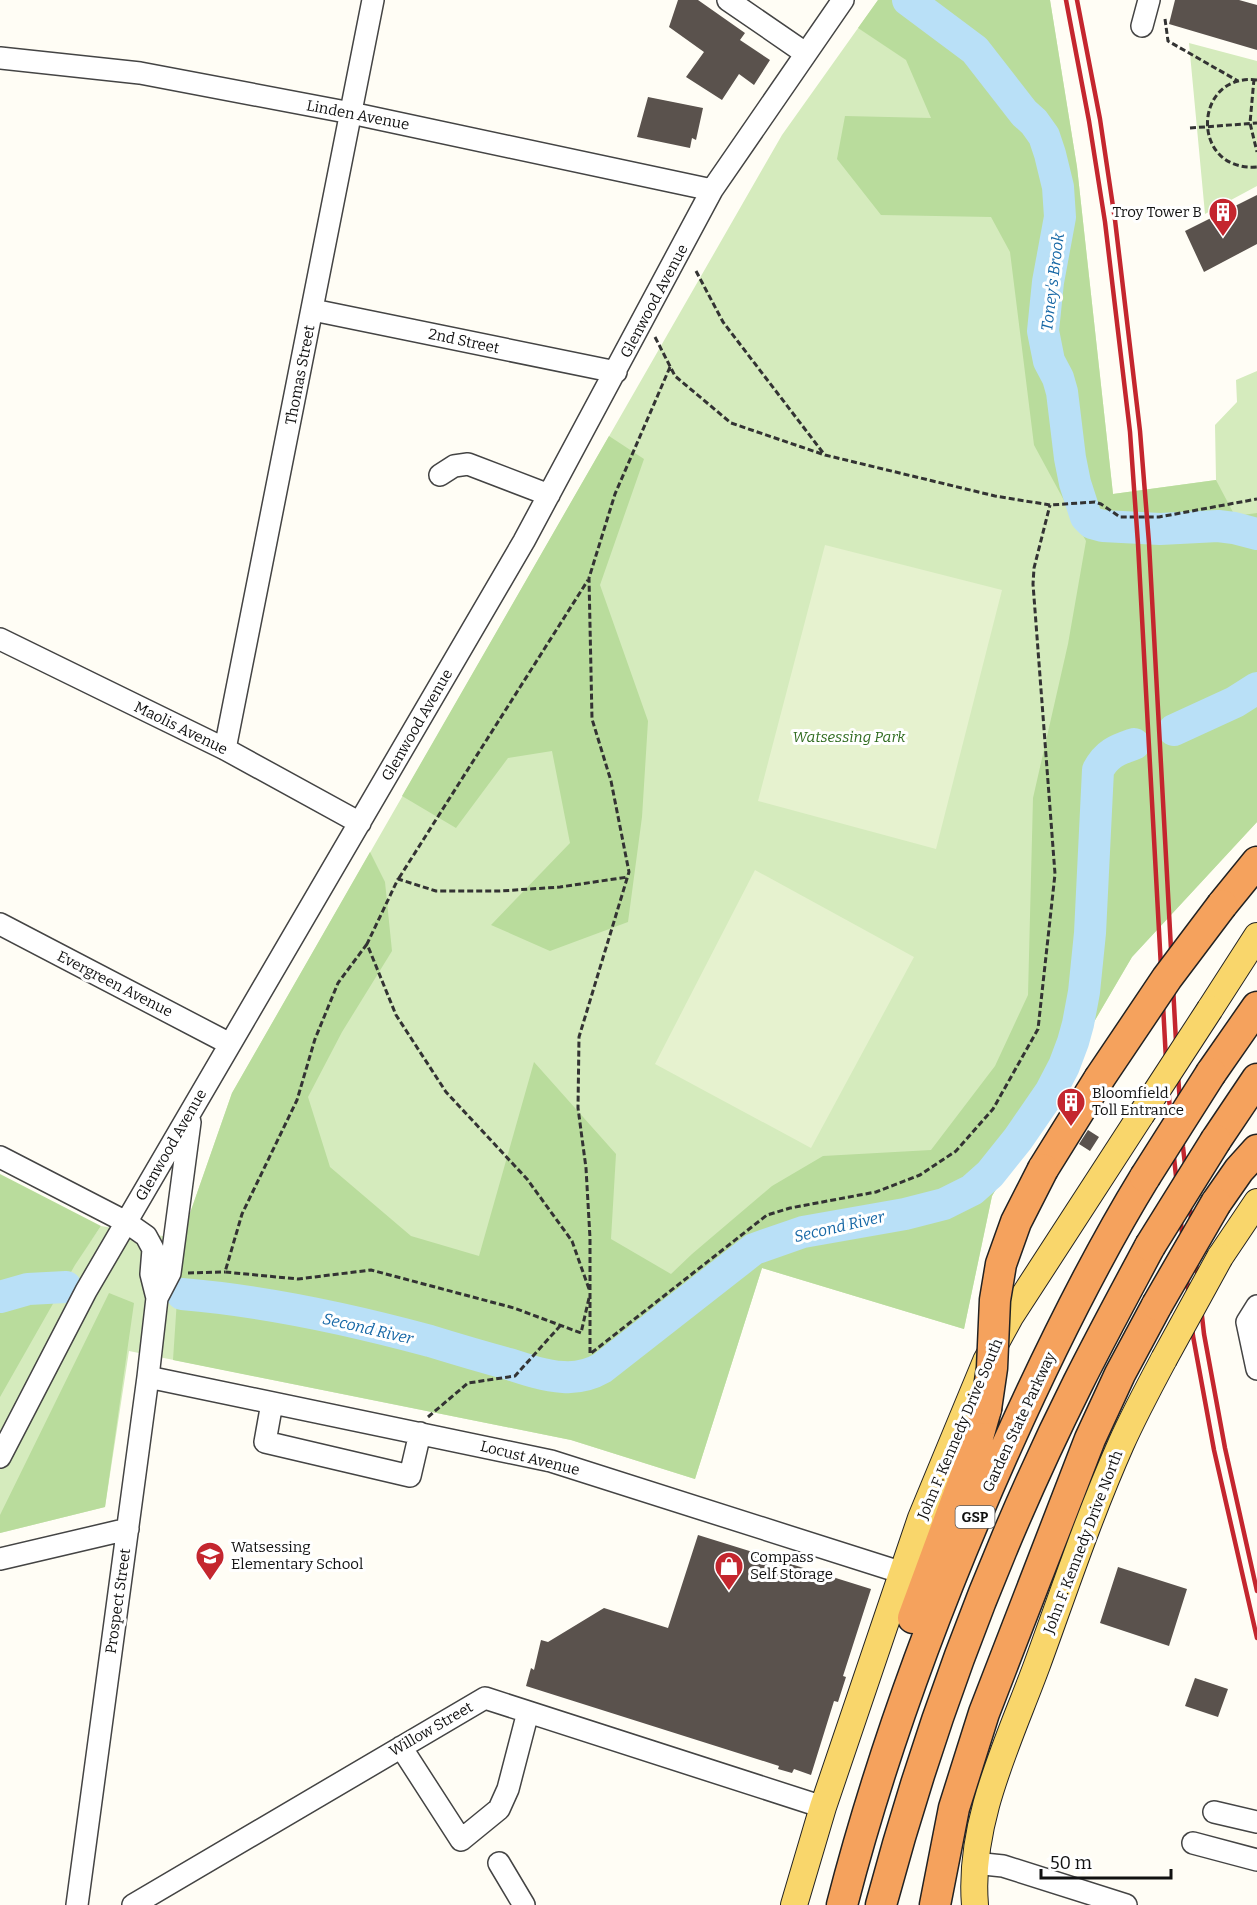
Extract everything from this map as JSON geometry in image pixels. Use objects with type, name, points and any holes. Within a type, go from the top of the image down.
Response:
[{"type":"highway","points":[[846,1891],[890,1686],[973,1455],[986,1409],[992,1368],[996,1292],[1001,1264],[1016,1222],[1043,1169],[1099,1079],[1167,978],[1257,862]]},
{"type":"highway","name":"Garden State Parkway","points":[[846,1891],[876,1786],[944,1595],[976,1515],[1056,1341],[1145,1176],[1211,1073],[1257,1007]]},
{"type":"highway","name":"GSP","points":[[881,1905],[931,1739],[999,1557],[1078,1382],[1150,1246],[1257,1079]]},
{"type":"highway","points":[[935,1905],[954,1808],[984,1713],[1084,1454],[1120,1374],[1157,1305],[1216,1203],[1239,1170],[1257,1150]]},
{"type":"main road","name":"John F. Kennedy Drive South","points":[[794,1905],[823,1807],[932,1488],[993,1347],[1010,1317],[1257,936]]},
{"type":"main road","name":"John F. Kennedy Drive North","points":[[975,1905],[974,1863],[978,1836],[992,1785],[1101,1491],[1128,1428],[1164,1359],[1220,1257],[1257,1202]]},
{"type":"street","name":"Thomas Street","points":[[225,749],[373,0]]},
{"type":"street","name":"Glenwood Avenue","points":[[0,1456],[86,1291],[524,542],[712,190],[843,0]]},
{"type":"street","points":[[1142,26],[1149,0]]},
{"type":"street","points":[[735,2],[805,53]]},
{"type":"street","name":"Linden Avenue","points":[[0,58],[140,73],[351,113],[712,190]]},
{"type":"street","name":"2nd Street","points":[[313,310],[616,372]]},
{"type":"street","points":[[440,475],[454,466],[468,464],[549,495]]},
{"type":"street","name":"Maolis Avenue","points":[[0,639],[225,749],[360,823]]},
{"type":"street","name":"Evergreen Avenue","points":[[0,924],[230,1044]]},
{"type":"street","name":"Prospect Street","points":[[77,1905],[158,1298],[170,1273],[192,1109]]},
{"type":"street","name":"Prospect Street","points":[[0,1156],[126,1222],[146,1236],[153,1249],[151,1274],[158,1298]]},
{"type":"street","points":[[1257,1306],[1247,1322],[1257,1369]]},
{"type":"street","name":"Locust Avenue","points":[[148,1377],[568,1466],[903,1573]]},
{"type":"street","points":[[272,1403],[265,1442],[410,1476],[415,1433]]},
{"type":"street","points":[[0,1559],[128,1528]]},
{"type":"street","name":"Willow Street","points":[[133,1905],[485,1698],[823,1807]]},
{"type":"street","points":[[401,1747],[461,1840],[499,1809],[508,1789],[528,1712]]},
{"type":"street","points":[[1214,1812],[1257,1822]]},
{"type":"street","points":[[1193,1843],[1257,1860]]},
{"type":"street","points":[[499,1863],[524,1905]]},
{"type":"street","points":[[974,1863],[1003,1866],[1126,1905]]},
{"type":"path","points":[[1164,18],[1168,41],[1238,81]]},
{"type":"path","points":[[1257,152],[1250,123],[1256,80],[1238,81],[1226,87],[1216,96],[1209,108],[1208,135],[1213,147],[1222,158],[1234,165],[1247,168],[1257,167]]},
{"type":"path","points":[[1190,128],[1257,123]]},
{"type":"path","points":[[696,271],[723,322],[825,455]]},
{"type":"path","points":[[645,316],[675,376],[731,423],[825,455],[995,496],[1050,505],[1090,502],[1101,504],[1120,517],[1159,517],[1257,499]]},
{"type":"path","points":[[367,944],[396,1015],[446,1092],[527,1179],[572,1241],[590,1292],[581,1333],[514,1308],[371,1270],[298,1280],[225,1272],[243,1214],[297,1100],[315,1040],[338,983],[367,944],[398,879],[589,578],[615,494],[670,367]]},
{"type":"path","points":[[589,578],[592,719],[611,781],[629,872],[579,1037],[578,1108],[586,1168],[590,1238],[590,1354],[767,1215],[790,1208],[876,1192],[920,1175],[956,1151],[993,1109],[1038,1029],[1055,874],[1033,584],[1034,568],[1050,505]]},
{"type":"path","points":[[398,879],[436,891],[500,891],[560,887],[627,877]]},
{"type":"path","points":[[415,1433],[468,1383],[515,1376],[561,1325]]},
{"type":"green space","name":"Watsessing Park","points":[[878,0],[1050,0],[1077,167],[1113,494],[1216,480],[1215,425],[1237,402],[1236,380],[1257,371],[1257,822],[1132,957],[992,1196],[964,1329],[762,1268],[695,1479],[571,1440],[129,1351],[105,1507],[0,1533],[0,1281],[74,1265],[101,1226],[181,1239],[232,1093],[782,135]]},
{"type":"green space","points":[[878,0],[1050,0],[1077,167],[1113,494],[1216,480],[1235,516],[1257,513],[1257,822],[1132,957],[992,1196],[964,1329],[762,1268],[695,1479],[571,1440],[173,1360],[181,1239],[232,1093],[370,852],[385,882],[392,951],[342,1032],[308,1097],[330,1167],[411,1236],[479,1256],[534,1062],[616,1154],[611,1239],[671,1274],[772,1186],[823,1156],[931,1150],[995,1066],[1028,995],[1033,798],[1068,644],[1086,541],[1034,445],[1010,252],[991,217],[881,215],[837,159],[845,116],[931,118],[906,60],[858,28]]},
{"type":"green space","points":[[1189,43],[1257,61],[1257,186],[1205,214]]},
{"type":"green space","points":[[609,436],[644,459],[600,585],[648,721],[642,817],[628,922],[550,951],[491,925],[570,843],[552,751],[508,758],[456,828],[402,796]]},
{"type":"green space","points":[[825,545],[1002,590],[936,849],[758,801]]},
{"type":"green space","points":[[755,870],[914,957],[811,1148],[655,1064]]},
{"type":"green space","points":[[0,1174],[101,1226],[75,1265],[0,1397]]},
{"type":"green space","points":[[109,1293],[134,1303],[105,1507],[0,1533],[0,1515]]},
{"type":"building","points":[[678,0],[698,0],[745,33],[740,40],[770,60],[754,85],[739,74],[722,100],[686,77],[704,52],[669,27]]},
{"type":"building","points":[[1175,0],[1239,0],[1257,5],[1257,50],[1169,24]]},
{"type":"building","points":[[648,97],[703,108],[696,140],[692,138],[690,148],[637,137]]},
{"type":"building","name":"Troy Tower B","points":[[1257,195],[1257,244],[1204,272],[1185,231]]},
{"type":"building","points":[[1088,1130],[1099,1137],[1090,1151],[1079,1144]]},
{"type":"building","points":[[698,1535],[871,1589],[843,1676],[846,1677],[838,1702],[834,1701],[811,1775],[794,1769],[792,1773],[778,1769],[779,1766],[526,1686],[531,1668],[534,1670],[541,1640],[548,1642],[604,1608],[668,1628]]},
{"type":"building","points":[[1118,1567],[1187,1589],[1169,1646],[1100,1623]]},
{"type":"building","points":[[1195,1678],[1228,1689],[1218,1717],[1185,1706]]},
{"type":"waterway","name":"Toney's Brook","points":[[908,0],[975,50],[1044,136],[1058,187],[1060,217],[1048,282],[1043,331],[1049,361],[1062,392],[1070,458],[1086,517],[1092,523],[1103,526],[1160,529],[1218,526],[1257,534]]},
{"type":"waterway","name":"Second River","points":[[1174,730],[1235,702],[1257,688]]},
{"type":"waterway","name":"Second River","points":[[182,1294],[244,1301],[338,1318],[430,1341],[543,1374],[563,1377],[578,1376],[602,1368],[754,1249],[803,1232],[905,1214],[944,1204],[972,1190],[990,1174],[1018,1139],[1051,1091],[1073,1042],[1084,992],[1090,933],[1098,770],[1113,753],[1134,744]]},
{"type":"waterway","name":"Second River","points":[[0,1297],[28,1289],[66,1287]]},
{"type":"railway","points":[[1066,0],[1105,222],[1130,432],[1166,1060],[1193,1336],[1214,1450],[1257,1638]]},
{"type":"railway","points":[[1077,0],[1100,119],[1115,220],[1140,431],[1149,543],[1183,1147],[1204,1334],[1225,1448],[1257,1591]]},
{"type":"place","name":"Troy Tower B","points":[[1223,238]]},
{"type":"place","name":"Bloomfield Toll Entrance","points":[[1071,1128]]},
{"type":"place","name":"Watsessing Elementary School","points":[[210,1582]]},
{"type":"place","name":"Compass Self Storage","points":[[729,1592]]}]
